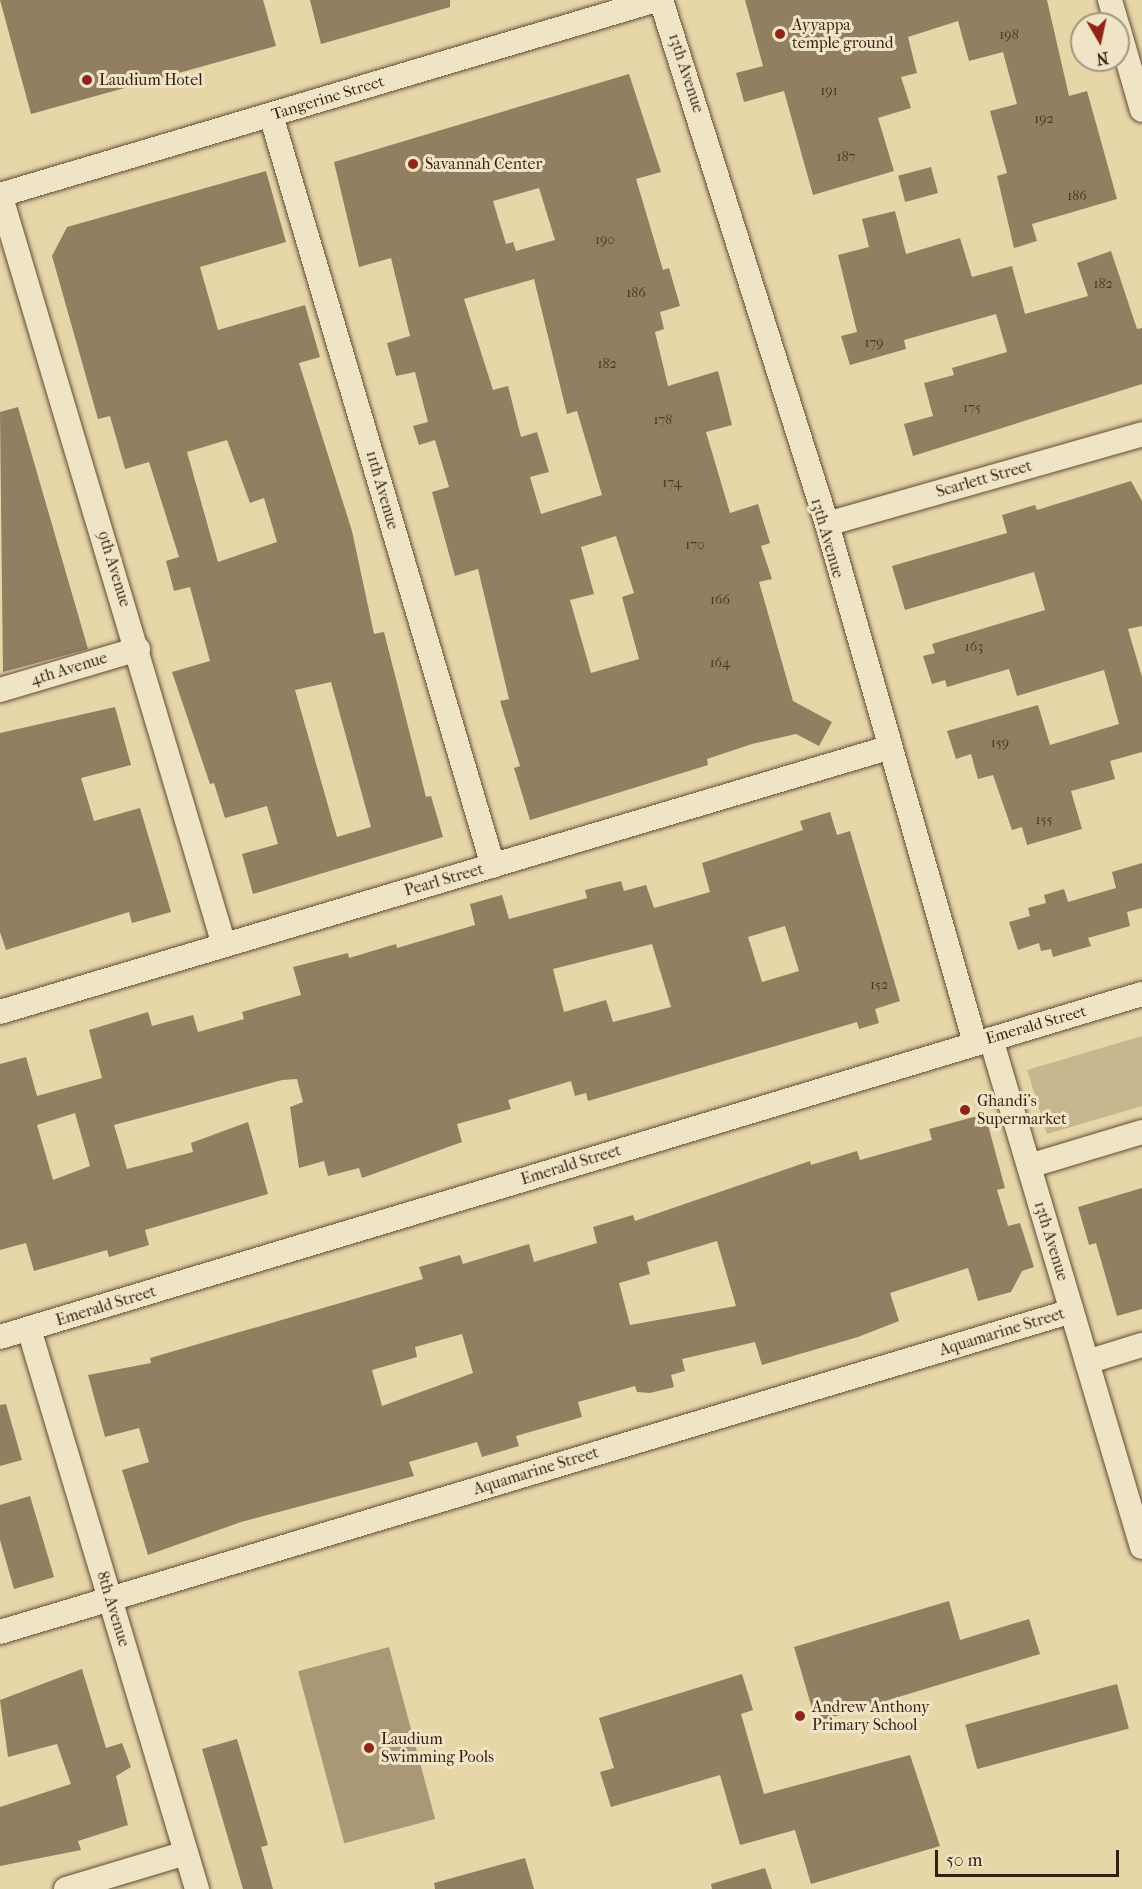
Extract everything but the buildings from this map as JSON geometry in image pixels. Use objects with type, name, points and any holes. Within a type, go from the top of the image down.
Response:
[{"type":"street","name":"Tangerine Street","points":[[0,194],[656,0]]},
{"type":"street","name":"13th Avenue","points":[[661,0],[827,524],[888,748],[983,1041],[1029,1166],[1142,1547]]},
{"type":"street","points":[[1130,68],[1142,110]]},
{"type":"street","name":"11th Avenue","points":[[271,115],[493,866]]},
{"type":"street","name":"9th Avenue","points":[[0,194],[138,649],[224,945]]},
{"type":"street","name":"Scarlett Street","points":[[827,524],[1142,434]]},
{"type":"street","name":"4th Avenue","points":[[0,690],[138,649]]},
{"type":"street","name":"Pearl Street","points":[[0,1012],[888,748]]},
{"type":"street","name":"Emerald Street","points":[[0,1337],[1142,994]]},
{"type":"street","points":[[1029,1166],[1142,1132]]},
{"type":"street","name":"Aquamarine Street","points":[[0,1632],[1072,1311]]},
{"type":"street","name":"8th Avenue","points":[[30,1329],[196,1889]]},
{"type":"street","points":[[1087,1362],[1142,1345]]},
{"type":"street","points":[[66,1889],[186,1853]]},
{"type":"shaded area","points":[[1142,1036],[1142,1106],[1047,1134],[1027,1070]]},
{"type":"shaded area","name":"Laudium Swimming Pools","points":[[389,1647],[435,1819],[344,1843],[298,1671]]},
{"type":"place","name":"Ayyappa temple ground","points":[[780,34]]},
{"type":"place","name":"Laudium Hotel","points":[[87,80]]},
{"type":"place","name":"Savannah Center","points":[[413,164]]},
{"type":"place","name":"Ghandi's Supermarket","points":[[965,1110]]},
{"type":"place","name":"Andrew Anthony Primary School","points":[[800,1716]]},
{"type":"place","name":"Laudium Swimming Pools","points":[[369,1748]]}]
